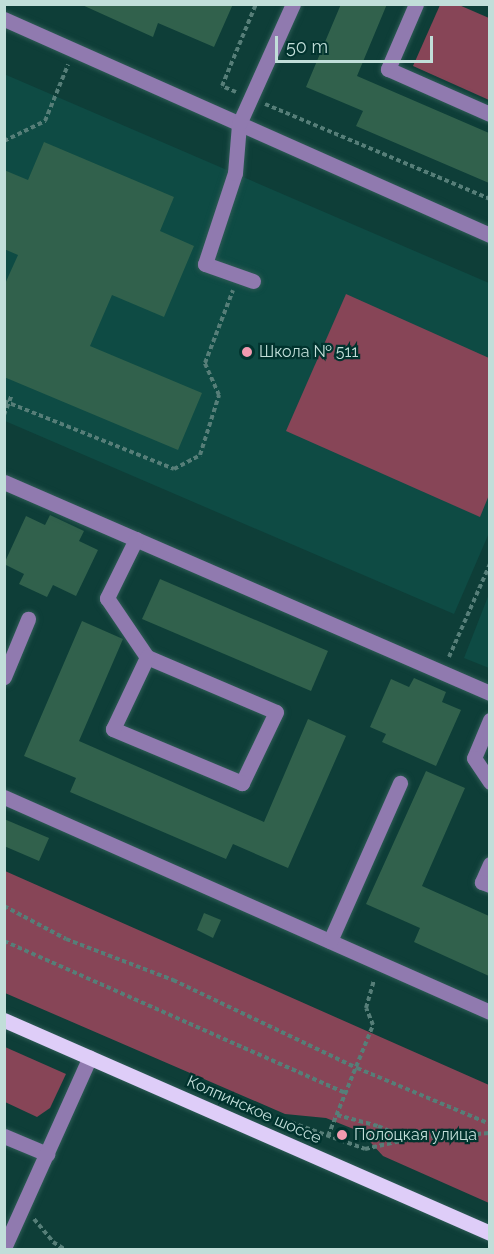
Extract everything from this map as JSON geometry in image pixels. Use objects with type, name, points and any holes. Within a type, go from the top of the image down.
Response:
[{"type":"main road","name":"Колпинское шоссе","points":[[4,1020],[489,1233]]},
{"type":"street","points":[[246,279],[205,264],[235,173],[239,124],[293,4]]},
{"type":"street","points":[[416,4],[388,69],[489,114]]},
{"type":"street","points":[[4,20],[489,235]]},
{"type":"street","points":[[4,482],[489,693]]},
{"type":"street","points":[[136,539],[107,598],[147,657],[276,712],[242,783],[113,729],[147,657]]},
{"type":"street","points":[[4,676],[28,619]]},
{"type":"street","points":[[489,720],[474,758],[489,782]]},
{"type":"street","points":[[330,941],[400,783]]},
{"type":"street","points":[[4,798],[489,1012]]},
{"type":"street","points":[[489,864],[482,882],[489,885]]},
{"type":"street","points":[[4,1248],[90,1057]]},
{"type":"street","points":[[4,1136],[47,1154]]},
{"type":"path","points":[[256,4],[222,86],[489,199]]},
{"type":"path","points":[[4,141],[45,121],[74,50]]},
{"type":"path","points":[[7,402],[174,469],[200,455],[219,395],[205,363],[246,279]]},
{"type":"path","points":[[4,415],[7,402],[12,394]]},
{"type":"path","points":[[443,672],[489,564]]},
{"type":"path","points":[[4,906],[66,939],[173,980],[357,1068],[489,1124]]},
{"type":"path","points":[[4,941],[98,985],[279,1061],[346,1093]]},
{"type":"path","points":[[328,1136],[373,1025],[366,1008],[374,980],[364,957]]},
{"type":"path","points":[[337,1115],[378,1126],[409,1139]]},
{"type":"path","points":[[284,1119],[365,1149],[409,1139],[489,1133]]},
{"type":"path","points":[[22,1209],[37,1221],[53,1242],[66,1250]]},
{"type":"shaded area","points":[[440,5],[459,5],[489,18],[489,100],[413,66]]},
{"type":"shaded area","name":"Школа № 511","points":[[4,74],[489,283],[489,533],[454,614],[5,421]]},
{"type":"shaded area","points":[[346,294],[489,358],[489,495],[480,517],[286,431]]},
{"type":"shaded area","points":[[489,594],[490,668],[464,658]]},
{"type":"shaded area","points":[[5,871],[489,1085],[489,1203],[383,1156],[361,1132],[326,1118],[285,1114],[5,993]]},
{"type":"shaded area","points":[[5,1047],[66,1074],[50,1108],[37,1117],[5,1102]]},
{"type":"building","points":[[80,4],[233,4],[214,47],[158,23],[153,37]]},
{"type":"building","points":[[341,4],[387,4],[357,76],[489,133],[489,183],[356,126],[363,111],[306,87]]},
{"type":"building","points":[[44,142],[174,197],[160,231],[194,246],[164,317],[112,295],[90,346],[202,393],[178,450],[4,377],[4,286],[18,255],[4,249],[4,170],[28,180]]},
{"type":"building","points":[[50,515],[84,531],[79,541],[98,550],[76,596],[53,585],[47,597],[19,584],[24,574],[4,564],[26,516],[45,525]]},
{"type":"building","points":[[160,579],[328,651],[311,691],[142,619]]},
{"type":"building","points":[[82,621],[123,639],[79,741],[264,822],[308,719],[346,736],[288,868],[233,844],[226,859],[70,792],[76,778],[24,756]]},
{"type":"building","points":[[414,678],[446,692],[442,702],[461,710],[436,766],[382,742],[386,734],[370,727],[391,679],[409,687]]},
{"type":"building","points":[[426,771],[465,788],[422,886],[489,916],[489,976],[414,942],[420,928],[366,904]]},
{"type":"building","points":[[4,819],[49,838],[39,861],[4,846]]},
{"type":"building","points":[[204,913],[221,920],[213,938],[197,930]]},
{"type":"place","name":"Школа № 511","points":[[247,352]]},
{"type":"place","name":"Полоцкая улица","points":[[342,1135]]}]
